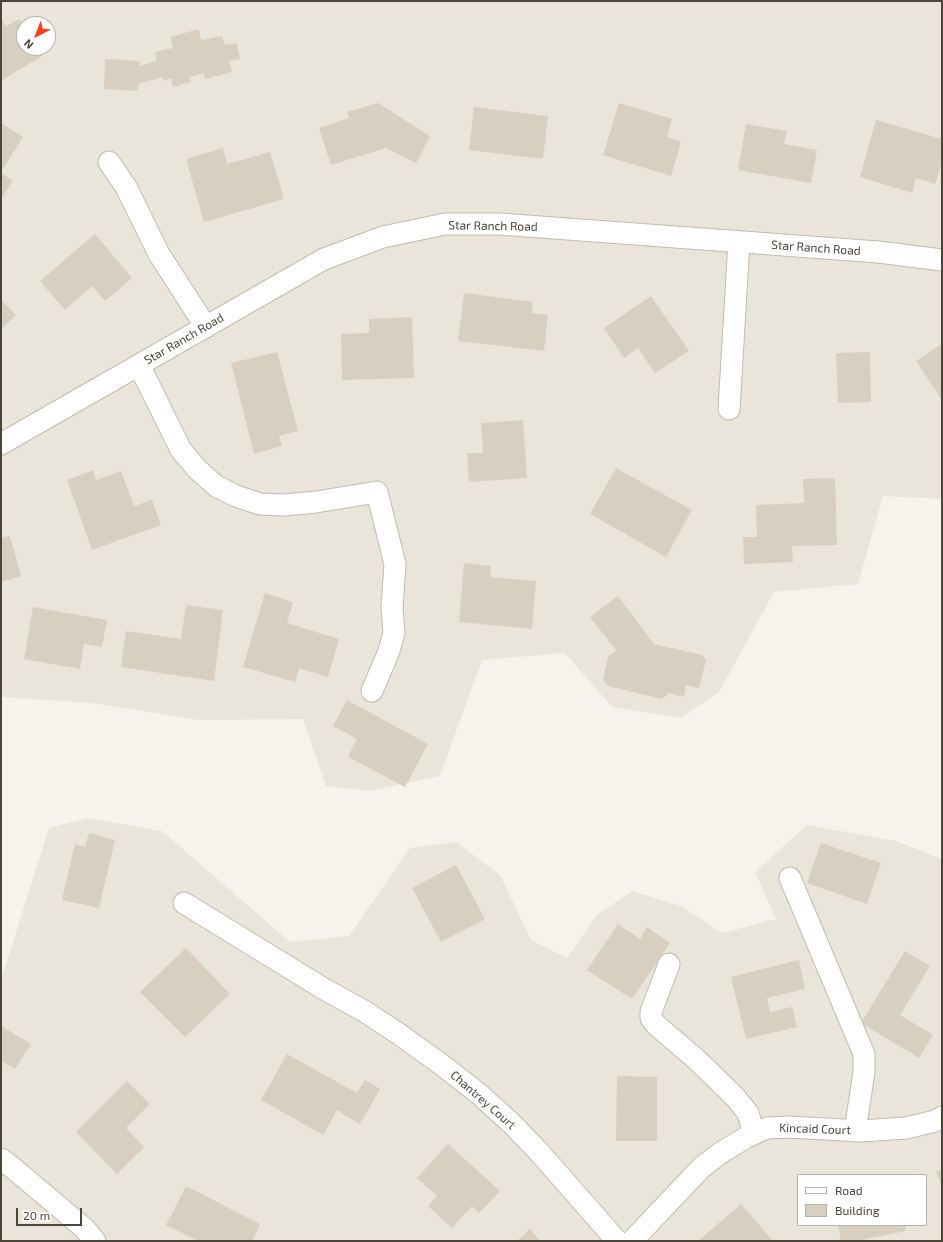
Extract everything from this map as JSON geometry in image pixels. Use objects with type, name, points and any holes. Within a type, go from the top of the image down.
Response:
[{"type":"street","points":[[109,162],[126,187],[159,254],[206,327]]},
{"type":"street","name":"Star Ranch Road","points":[[1,444],[324,259],[384,238],[445,224],[500,224],[878,252],[942,260]]},
{"type":"street","points":[[729,409],[740,242]]},
{"type":"street","points":[[139,365],[181,450],[216,486],[236,496],[260,504],[284,505],[316,502],[377,492],[395,564],[392,608],[394,634],[389,651],[372,691]]},
{"type":"street","points":[[790,878],[864,1054],[864,1072],[855,1131]]},
{"type":"street","name":"Chantrey Court","points":[[184,902],[324,989],[364,1011],[399,1034],[478,1093],[512,1124],[539,1152],[617,1241]]},
{"type":"street","points":[[669,964],[651,1012],[651,1018],[656,1025],[696,1059],[735,1098],[748,1114],[754,1134]]},
{"type":"street","name":"Kincaid Court","points":[[632,1241],[702,1167],[722,1152],[767,1128],[789,1126],[855,1131],[906,1128],[934,1121],[942,1117]]},
{"type":"street","points":[[1,1159],[14,1168],[84,1228],[95,1241]]},
{"type":"shaded area","points":[[1,1],[942,1],[942,499],[883,496],[858,584],[774,592],[719,692],[681,718],[612,707],[565,653],[482,660],[440,776],[370,791],[326,786],[303,719],[199,720],[92,703],[1,697]]},
{"type":"shaded area","points":[[88,818],[162,831],[290,942],[349,936],[410,848],[456,842],[500,875],[531,940],[567,958],[597,915],[632,891],[681,906],[722,933],[776,919],[755,872],[807,825],[896,841],[942,859],[942,1241],[1,1241],[1,980],[49,828]]},
{"type":"building","points":[[1,18],[6,26],[16,21],[16,56],[42,56],[1,81]]},
{"type":"building","points":[[199,29],[201,40],[222,36],[225,45],[237,43],[240,59],[229,61],[232,72],[205,79],[204,73],[189,77],[191,82],[173,87],[171,78],[163,81],[163,77],[138,84],[138,91],[104,89],[105,59],[140,61],[139,66],[157,61],[155,52],[173,48],[170,37]]},
{"type":"building","points":[[378,103],[430,136],[416,163],[386,148],[331,165],[319,128],[349,118],[347,112]]},
{"type":"building","points":[[619,103],[672,119],[667,137],[681,142],[671,176],[603,155]]},
{"type":"building","points":[[474,107],[548,116],[543,159],[469,150]]},
{"type":"building","points":[[876,120],[942,139],[942,161],[935,184],[916,178],[912,193],[860,177]]},
{"type":"building","points":[[1,123],[23,137],[1,172]]},
{"type":"building","points":[[746,124],[787,131],[784,144],[817,150],[811,183],[738,170]]},
{"type":"building","points":[[223,148],[227,164],[270,152],[284,199],[204,222],[186,159]]},
{"type":"building","points":[[1,173],[13,181],[1,199]]},
{"type":"building","points":[[95,234],[132,278],[105,301],[92,286],[65,310],[40,281]]},
{"type":"building","points":[[464,293],[533,302],[532,313],[548,315],[544,351],[458,341]]},
{"type":"building","points":[[651,296],[689,351],[655,373],[638,348],[624,358],[604,328]]},
{"type":"building","points":[[1,300],[16,315],[1,329]]},
{"type":"building","points":[[412,317],[414,378],[342,380],[341,334],[369,333],[369,319]]},
{"type":"building","points":[[942,344],[942,400],[916,361]]},
{"type":"building","points":[[277,352],[298,431],[279,436],[282,446],[254,454],[231,363]]},
{"type":"building","points":[[870,352],[871,402],[838,403],[836,353]]},
{"type":"building","points":[[523,420],[527,478],[469,482],[467,453],[483,453],[481,423]]},
{"type":"building","points":[[616,468],[692,510],[666,557],[590,514]]},
{"type":"building","points":[[93,470],[96,480],[121,471],[134,506],[152,500],[161,525],[92,550],[67,480]]},
{"type":"building","points":[[835,478],[837,545],[792,546],[793,562],[744,564],[743,537],[757,537],[756,505],[804,503],[803,479]]},
{"type":"building","points":[[10,536],[21,576],[1,582],[1,538]]},
{"type":"building","points":[[464,563],[491,566],[490,577],[536,581],[532,629],[459,622]]},
{"type":"building","points":[[265,593],[293,602],[287,623],[339,639],[328,677],[299,668],[295,682],[243,667]]},
{"type":"building","points":[[618,596],[654,644],[702,655],[706,660],[699,688],[686,685],[684,697],[669,693],[662,699],[608,686],[603,680],[608,657],[616,650],[590,617]]},
{"type":"building","points":[[186,605],[223,610],[214,681],[121,667],[126,631],[181,639]]},
{"type":"building","points":[[33,607],[107,620],[102,647],[84,644],[80,669],[24,659]]},
{"type":"building","points":[[347,700],[428,744],[405,787],[348,757],[357,739],[333,726]]},
{"type":"building","points":[[89,833],[115,840],[99,908],[62,900],[75,844],[85,847]]},
{"type":"building","points":[[821,843],[881,863],[867,904],[807,883]]},
{"type":"building","points":[[456,865],[485,919],[441,942],[412,888]]},
{"type":"building","points":[[618,924],[640,939],[647,927],[670,943],[632,999],[587,970]]},
{"type":"building","points":[[186,948],[230,994],[185,1037],[140,992]]},
{"type":"building","points":[[905,951],[930,966],[900,1015],[933,1035],[919,1058],[861,1023]]},
{"type":"building","points":[[799,960],[805,989],[767,998],[770,1012],[792,1007],[797,1027],[746,1039],[731,977]]},
{"type":"building","points":[[1,1026],[31,1044],[15,1069],[1,1061]]},
{"type":"building","points":[[287,1054],[357,1093],[365,1080],[380,1089],[360,1124],[337,1110],[323,1135],[261,1100]]},
{"type":"building","points":[[617,1076],[657,1077],[657,1141],[616,1141]]},
{"type":"building","points":[[127,1081],[150,1104],[126,1128],[144,1147],[117,1174],[76,1132]]},
{"type":"building","points":[[448,1144],[500,1191],[479,1213],[472,1206],[452,1228],[428,1206],[437,1196],[417,1178]]},
{"type":"building","points":[[942,1170],[942,1187],[936,1172]]},
{"type":"building","points":[[186,1186],[260,1224],[252,1241],[198,1241],[166,1225]]},
{"type":"building","points":[[741,1204],[773,1241],[698,1241]]},
{"type":"building","points":[[838,1226],[905,1226],[906,1231],[856,1241],[841,1241]]},
{"type":"building","points":[[530,1229],[540,1241],[517,1241]]}]
